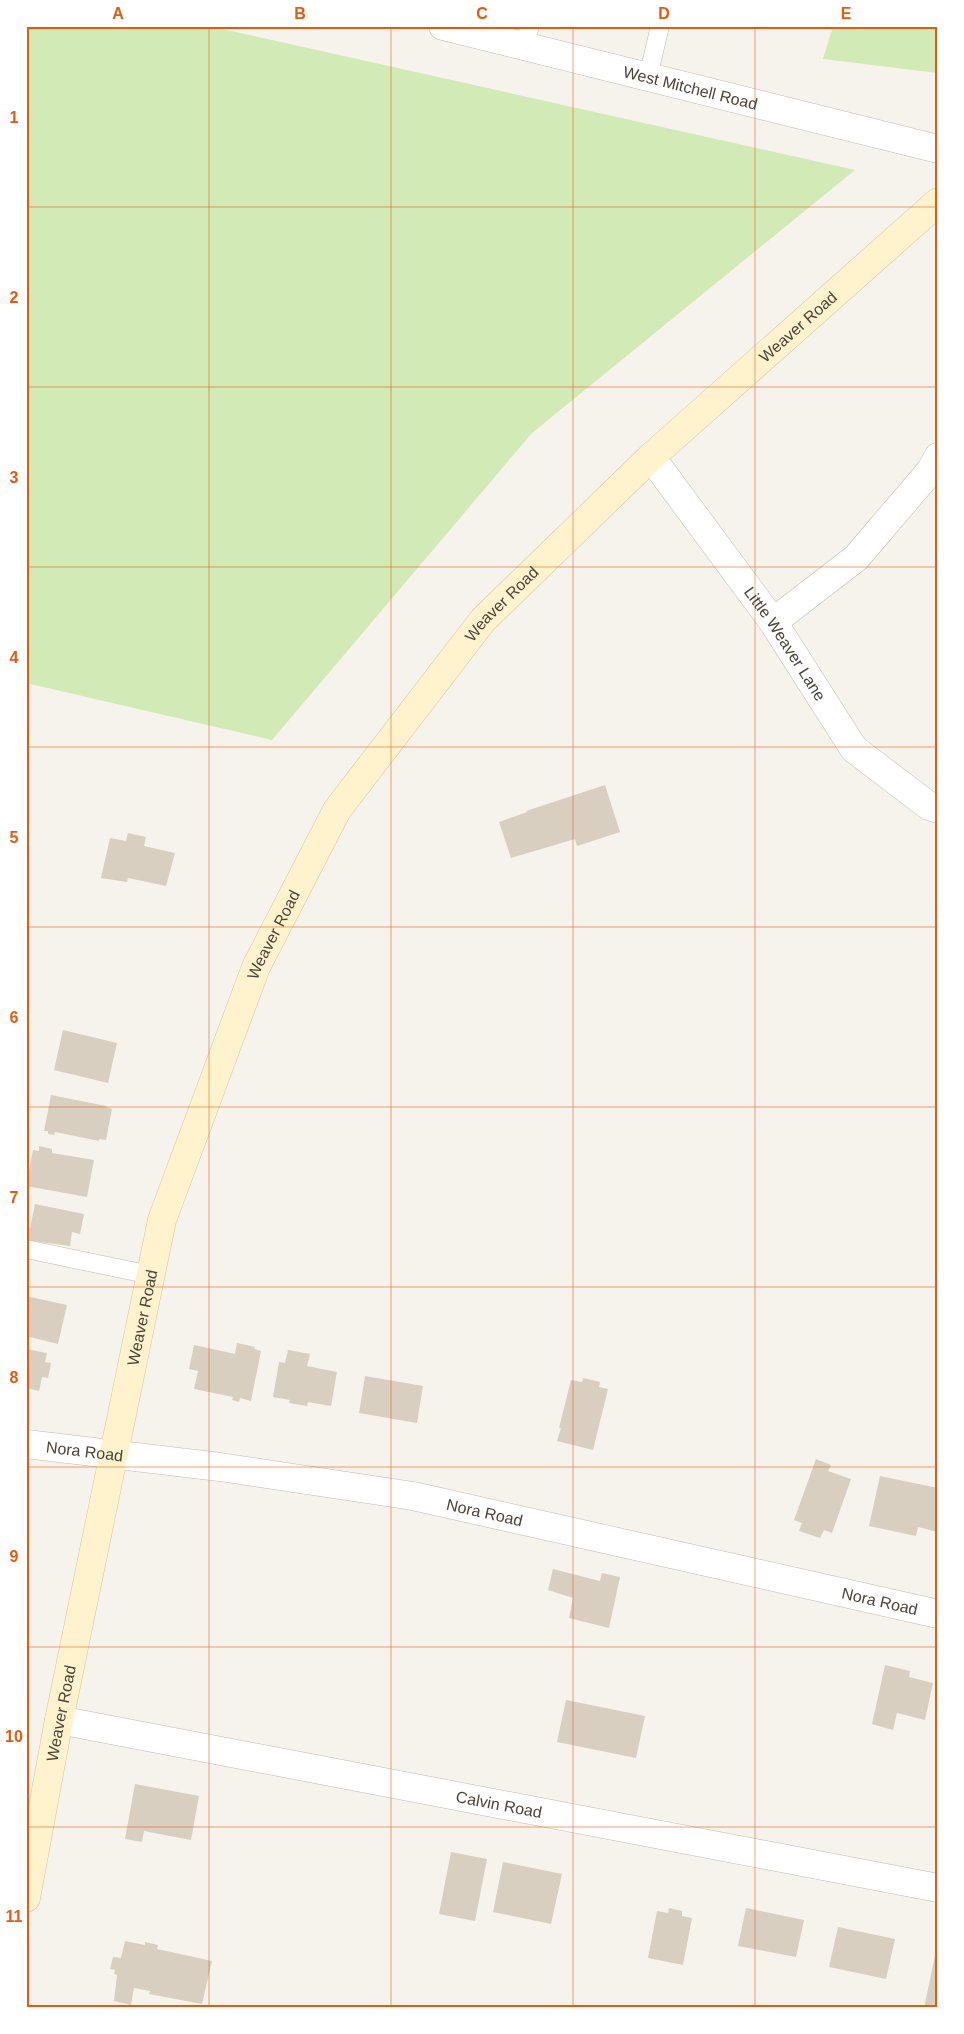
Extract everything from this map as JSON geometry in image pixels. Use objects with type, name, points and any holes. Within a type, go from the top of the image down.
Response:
[{"type":"main road","name":"Weaver Road","points":[[26,1898],[59,1720],[112,1455],[162,1220],[256,967],[337,810],[483,620],[651,457],[938,202]]},
{"type":"street","name":"West Mitchell Road","points":[[443,26],[527,37],[648,77],[938,149]]},
{"type":"street","name":"Little Weaver Lane","points":[[651,457],[773,622],[854,749],[929,806],[938,809]]},
{"type":"street","points":[[773,622],[856,558],[931,470],[938,457]]},
{"type":"street","name":"Nora Road","points":[[26,1444],[220,1467],[413,1496],[938,1614]]},
{"type":"street","name":"Calvin Road","points":[[59,1720],[938,1888]]},
{"type":"lane","points":[[648,77],[660,26]]},
{"type":"lane","points":[[26,1249],[151,1275]]},
{"type":"green space","points":[[26,26],[209,26],[855,170],[532,433],[272,740],[26,683]]},
{"type":"green space","points":[[833,26],[938,26],[938,73],[823,59]]},
{"type":"building","points":[[605,785],[620,832],[577,846],[575,839],[511,858],[499,822]]},
{"type":"building","points":[[128,833],[146,837],[144,846],[175,853],[166,886],[128,878],[127,882],[101,878],[110,838],[126,841]]},
{"type":"building","points":[[63,1030],[117,1043],[108,1083],[54,1070]]},
{"type":"building","points":[[51,1095],[106,1106],[112,1109],[106,1140],[99,1139],[99,1141],[55,1132],[54,1135],[44,1131]]},
{"type":"building","points":[[39,1146],[52,1149],[52,1153],[94,1160],[87,1197],[26,1186],[33,1150],[39,1151]]},
{"type":"building","points":[[35,1204],[84,1214],[80,1234],[72,1232],[70,1246],[26,1240],[26,1227],[30,1228]]},
{"type":"building","points":[[26,1296],[67,1305],[58,1344],[26,1336]]},
{"type":"building","points":[[237,1343],[255,1347],[254,1349],[261,1351],[251,1401],[240,1398],[239,1402],[232,1400],[233,1397],[194,1389],[198,1371],[189,1369],[194,1345],[235,1354]]},
{"type":"building","points":[[26,1349],[47,1353],[45,1362],[51,1363],[48,1378],[42,1377],[39,1391],[26,1388]]},
{"type":"building","points":[[288,1350],[310,1354],[307,1366],[337,1372],[331,1406],[308,1402],[307,1406],[289,1403],[290,1400],[273,1397],[279,1362],[285,1363]]},
{"type":"building","points":[[365,1376],[423,1386],[417,1423],[359,1413]]},
{"type":"building","points":[[583,1378],[600,1382],[599,1387],[608,1389],[593,1450],[557,1441],[571,1380],[582,1382]]},
{"type":"building","points":[[816,1459],[831,1465],[828,1471],[851,1479],[832,1533],[824,1530],[820,1538],[799,1531],[802,1523],[794,1520]]},
{"type":"building","points":[[880,1476],[938,1488],[938,1532],[918,1527],[916,1536],[869,1526]]},
{"type":"building","points":[[553,1569],[600,1581],[602,1573],[620,1577],[609,1628],[569,1618],[573,1598],[548,1590]]},
{"type":"building","points":[[885,1665],[910,1671],[909,1677],[933,1683],[925,1720],[897,1713],[893,1730],[872,1724]]},
{"type":"building","points":[[566,1700],[645,1716],[636,1758],[557,1742]]},
{"type":"building","points":[[135,1784],[199,1796],[191,1840],[144,1831],[142,1842],[125,1839]]},
{"type":"building","points":[[451,1852],[487,1859],[475,1921],[439,1914]]},
{"type":"building","points":[[503,1862],[562,1874],[551,1924],[493,1912]]},
{"type":"building","points":[[669,1908],[682,1911],[682,1916],[692,1918],[683,1965],[648,1958],[657,1911],[668,1913]]},
{"type":"building","points":[[746,1908],[804,1920],[796,1957],[738,1946]]},
{"type":"building","points":[[838,1927],[895,1939],[886,1979],[829,1967]]},
{"type":"building","points":[[125,1941],[145,1945],[145,1942],[158,1945],[157,1949],[212,1961],[202,2004],[149,1994],[150,1991],[134,1988],[131,2005],[114,2001],[117,1975],[114,1974],[115,1970],[110,1969],[113,1957],[121,1958]]},
{"type":"building","points":[[936,1951],[938,1952],[938,2008],[924,2008]]}]
